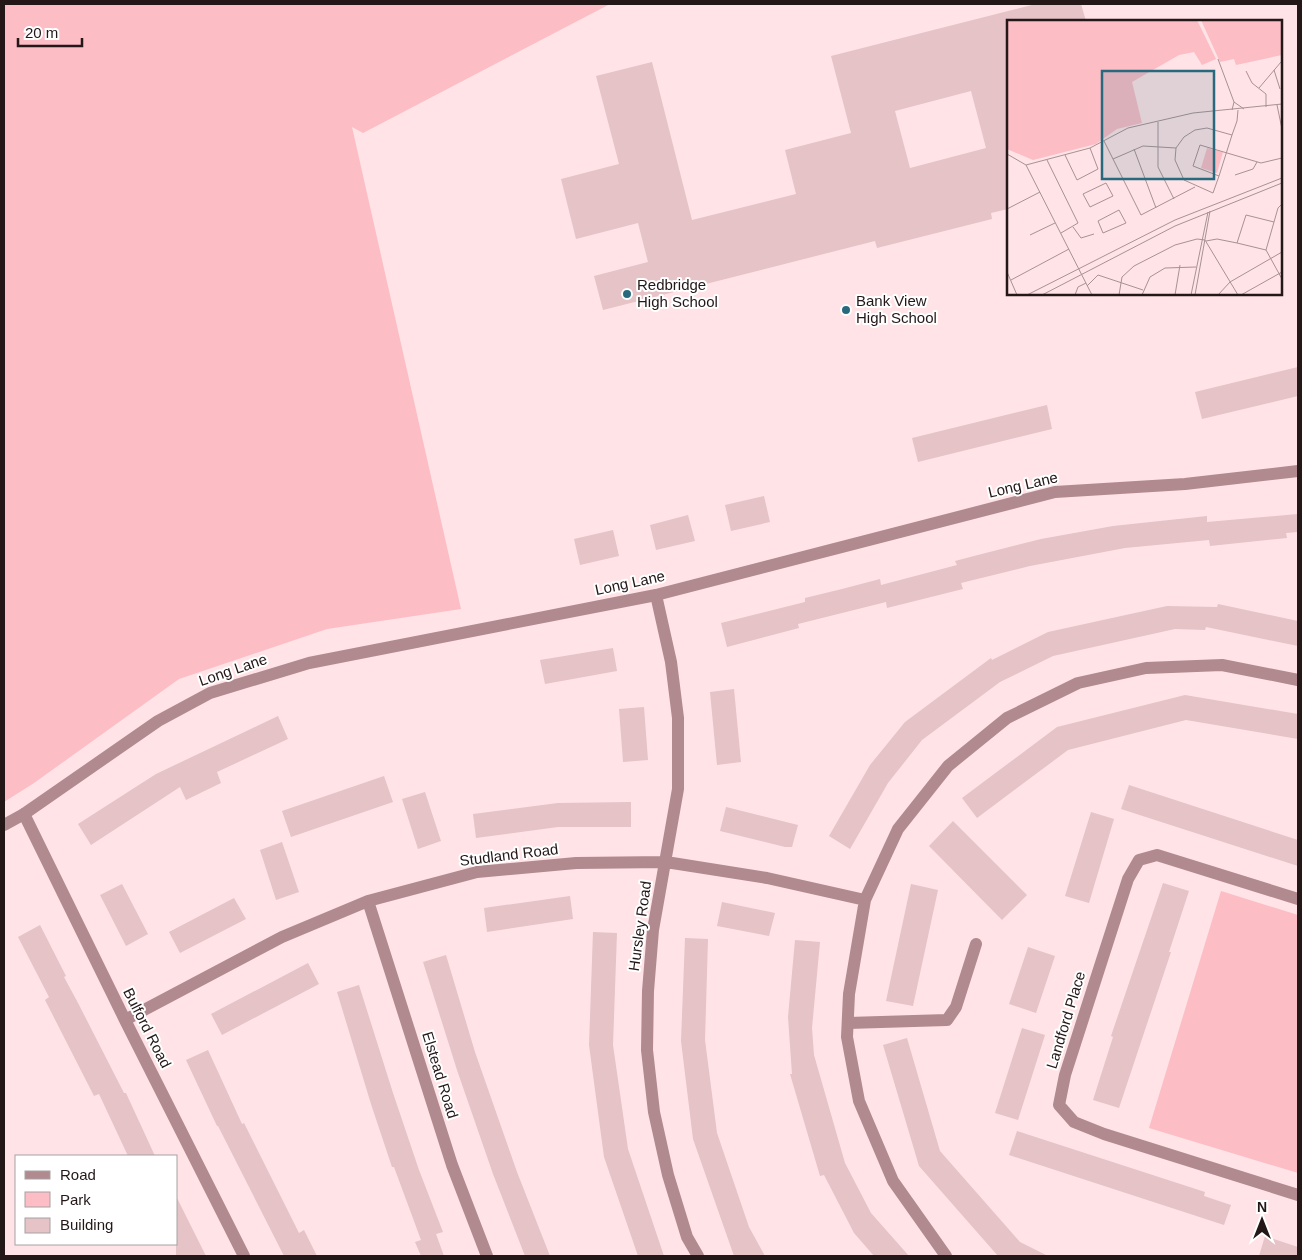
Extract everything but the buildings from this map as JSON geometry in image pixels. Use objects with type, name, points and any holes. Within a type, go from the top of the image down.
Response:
[{"type":"street","name":"Long Lane","points":[[4,825],[24,814],[158,721],[210,693],[309,663],[656,596],[1055,492],[1185,484],[1298,471]]},
{"type":"street","name":"Hursley Road","points":[[656,596],[672,662],[678,718],[678,789],[653,930],[648,991],[647,1050],[654,1112],[668,1175],[687,1237],[698,1256]]},
{"type":"street","points":[[946,1256],[892,1181],[859,1101],[847,1037],[849,994],[865,900],[898,829],[948,766],[1007,718],[1078,683],[1146,668],[1222,665],[1298,680]]},
{"type":"street","name":"Bulford Road","points":[[24,814],[124,1020],[244,1256]]},
{"type":"street","name":"Landford Place","points":[[1298,899],[1158,855],[1139,860],[1128,879],[1065,1075],[1060,1105],[1074,1122],[1104,1134],[1298,1195]]},
{"type":"street","name":"Studland Road","points":[[124,1020],[282,937],[368,901],[477,872],[576,863],[666,862],[767,878],[865,900]]},
{"type":"street","name":"Elstead Road","points":[[368,901],[452,1166],[487,1256]]},
{"type":"street","points":[[848,1023],[946,1020],[956,1007],[976,944]]},
{"type":"green space","points":[[4,4],[610,4],[363,133],[352,127],[461,609],[327,629],[179,679],[34,783],[4,802]]},
{"type":"green space","points":[[1221,891],[1298,915],[1298,1173],[1149,1128]]},
{"type":"place","name":"Redbridge High School","points":[[627,294]]},
{"type":"place","name":"Bank View High School","points":[[846,310]]}]
